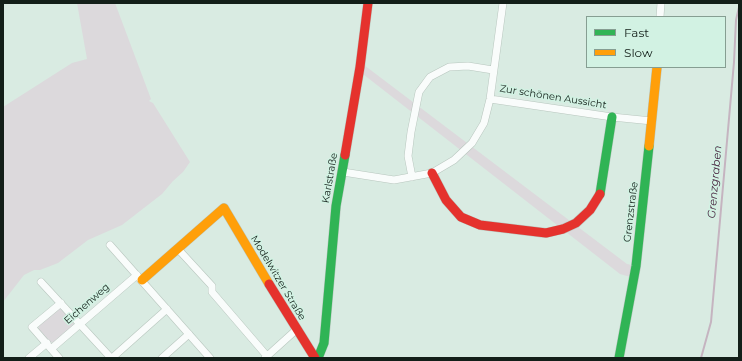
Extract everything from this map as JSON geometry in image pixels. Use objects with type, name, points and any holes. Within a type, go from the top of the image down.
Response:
[{"type":"street","name":"Karlstraße","points":[[318,358],[324,343],[336,206],[343,172],[368,3]]},
{"type":"street","points":[[343,172],[394,180],[432,173],[454,160],[472,143],[484,123],[490,99],[503,3]]},
{"type":"street","points":[[660,16],[661,3]]},
{"type":"street","points":[[412,177],[408,156],[411,132],[419,92],[430,76],[448,67],[468,66],[494,70]]},
{"type":"street","name":"Grenzstraße","points":[[618,358],[636,266],[657,68]]},
{"type":"street","name":"Zur schönen Aussicht","points":[[490,99],[612,117],[652,121]]},
{"type":"street","name":"Zur schönen Aussicht","points":[[432,173],[446,200],[461,217],[480,225],[546,233],[563,229],[576,223],[590,210],[600,195],[612,117]]},
{"type":"street","name":"Eichenweg","points":[[29,358],[80,324],[139,277],[178,249],[224,208]]},
{"type":"street","name":"Modelwitzer Straße","points":[[224,208],[296,330],[315,358]]},
{"type":"street","points":[[110,245],[210,358]]},
{"type":"street","points":[[178,249],[212,286],[212,292],[266,357],[296,330]]},
{"type":"street","points":[[42,282],[112,358],[167,309]]},
{"type":"street","points":[[59,358],[32,327],[61,303]]},
{"type":"street","points":[[162,358],[189,334]]},
{"type":"shaded area","points":[[77,3],[115,3],[151,99],[149,101],[153,103],[190,162],[183,172],[162,194],[122,225],[88,240],[58,263],[40,270],[34,270],[24,275],[3,302],[3,107],[72,63],[87,59]]},
{"type":"shaded area","points":[[360,62],[627,264],[636,266],[634,278],[620,274],[359,71]]},
{"type":"shaded area","points":[[58,308],[62,309],[74,321],[73,326],[55,342],[49,343],[38,330],[39,325]]},
{"type":"waterway","name":"Grenzgraben","points":[[701,358],[711,322],[734,62],[736,20],[739,7]]},
{"type":"traffic: fast","points":[[600,194],[612,117]]},
{"type":"traffic: fast","points":[[619,358],[636,266],[649,146]]},
{"type":"traffic: fast","points":[[318,358],[324,343],[336,206],[345,155]]},
{"type":"traffic: slow","points":[[649,146],[657,68]]},
{"type":"traffic: slow","points":[[142,280],[224,208],[269,284]]},
{"type":"traffic: jam","points":[[345,155],[360,67],[368,3]]},
{"type":"traffic: jam","points":[[432,173],[446,200],[461,217],[480,225],[546,233],[563,229],[576,223],[590,210],[600,194]]},
{"type":"traffic: jam","points":[[269,284],[315,358]]}]
